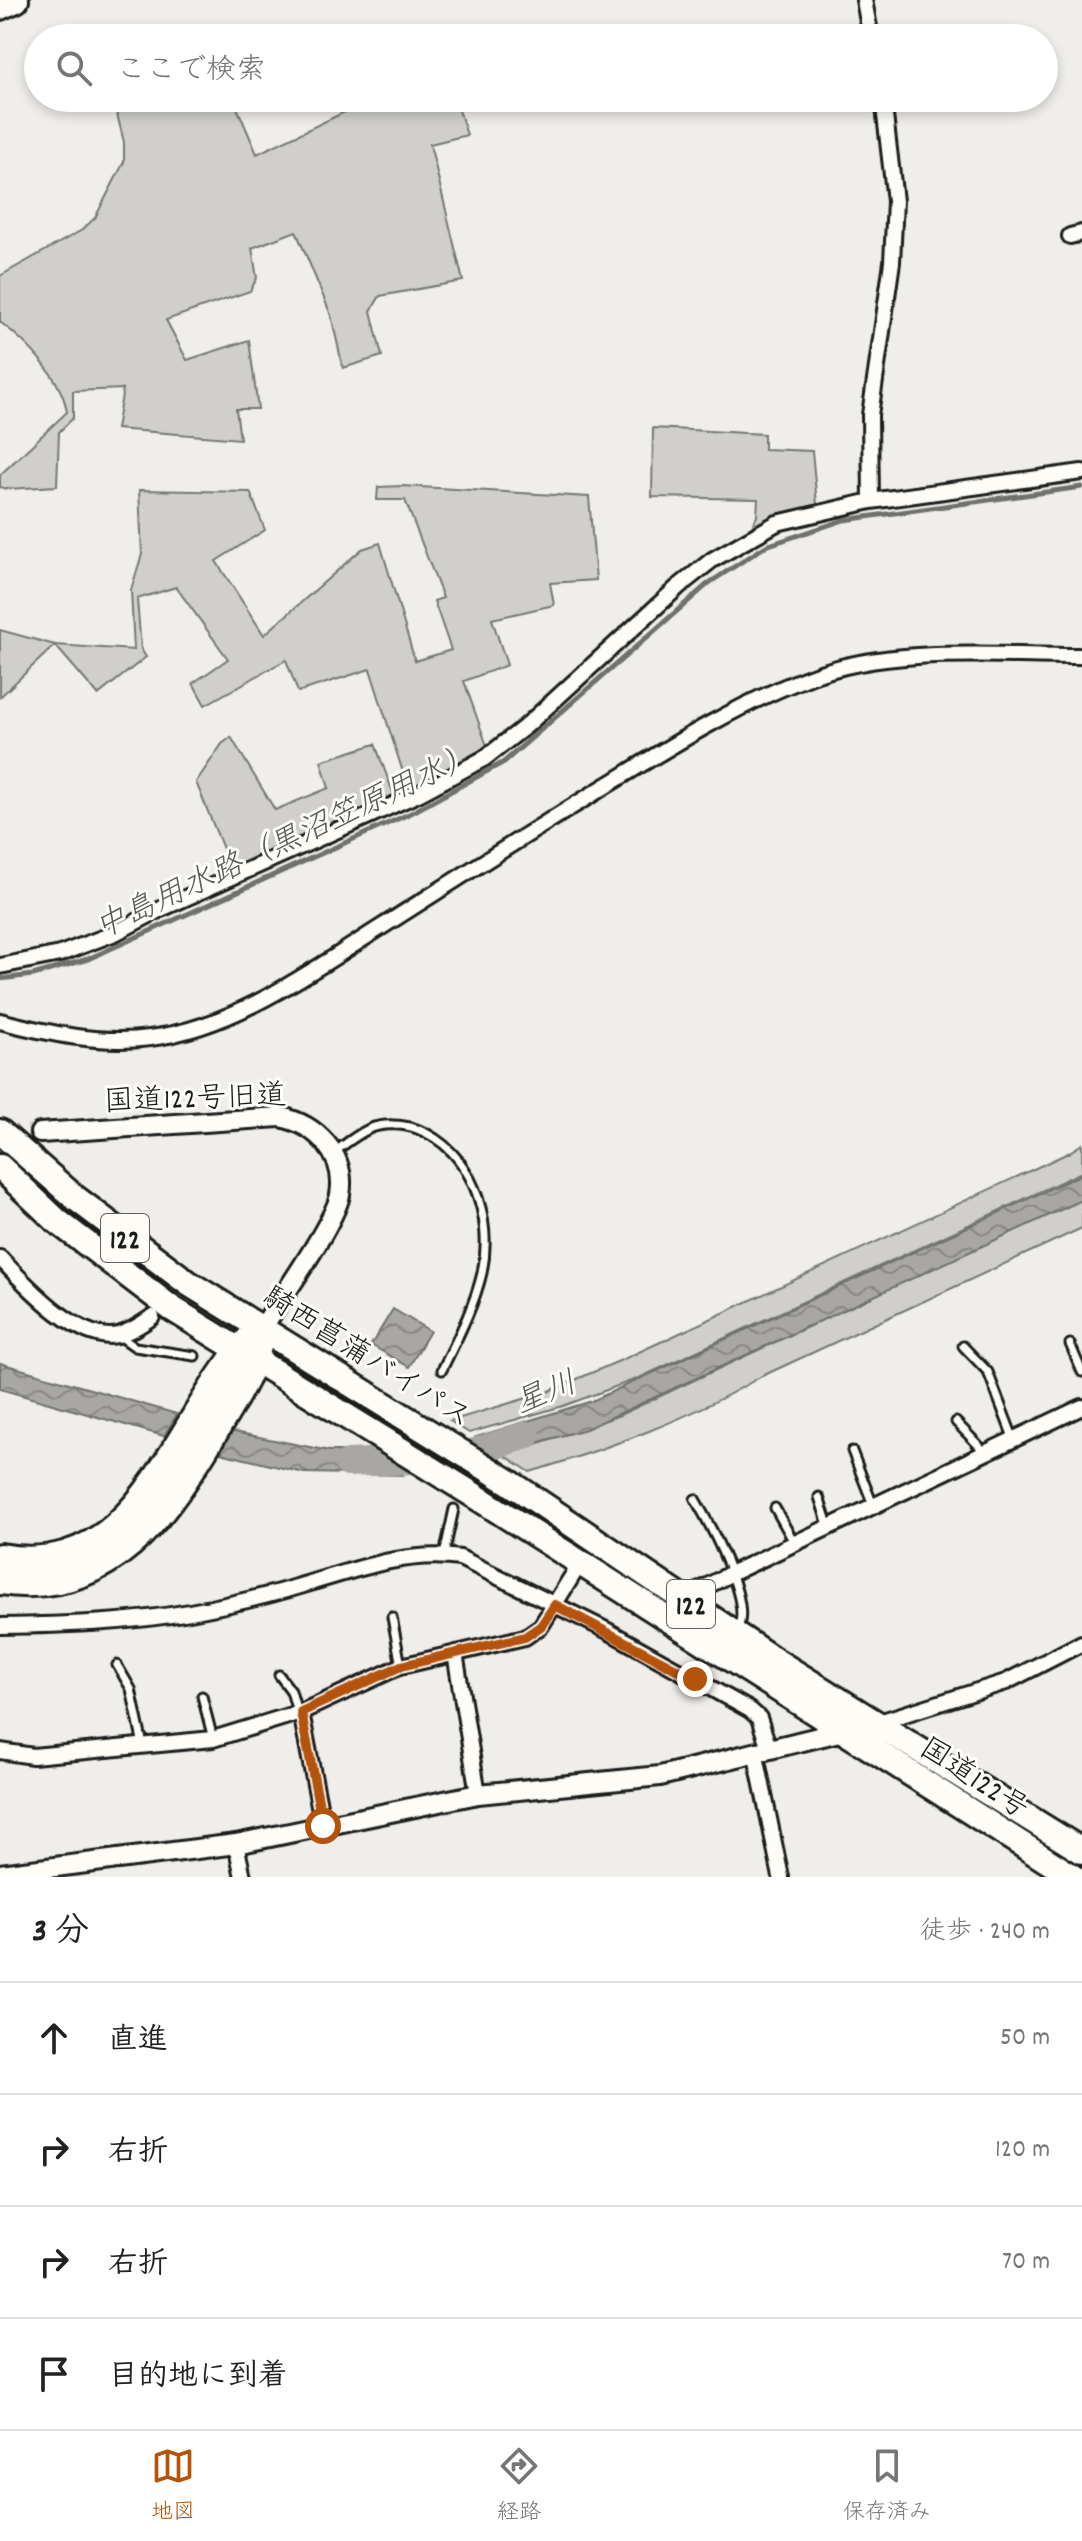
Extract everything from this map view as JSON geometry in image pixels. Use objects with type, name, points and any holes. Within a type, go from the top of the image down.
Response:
[{"type":"highway","points":[[0,1580],[51,1580],[103,1564],[149,1527],[177,1471],[262,1328]]},
{"type":"highway","points":[[0,1558],[27,1563],[74,1552],[113,1531],[177,1471]]},
{"type":"main road","points":[[0,7],[16,0]]},
{"type":"main road","name":"騎西菖蒲バイパス","points":[[0,1132],[118,1232],[188,1283],[262,1328],[273,1348],[394,1418],[482,1493],[579,1565],[843,1731]]},
{"type":"main road","name":"騎西菖蒲バイパス","points":[[0,1167],[96,1252],[171,1308],[349,1417],[482,1493],[688,1602],[875,1723]]},
{"type":"main road","points":[[482,1493],[645,1590],[671,1610],[694,1638]]},
{"type":"main road","name":"国道122号","points":[[875,1723],[1082,1851]]},
{"type":"main road","name":"国道122号","points":[[843,1731],[1063,1875]]},
{"type":"street","points":[[864,0],[868,24]]},
{"type":"street","points":[[871,501],[870,415],[892,262],[895,201],[885,112]]},
{"type":"street","points":[[0,966],[39,961],[89,944],[465,769],[526,726],[678,587],[712,560],[777,523],[871,501],[1082,472]]},
{"type":"street","points":[[0,1021],[76,1036],[140,1039],[222,1017],[309,972],[673,745],[748,705],[814,675],[879,660],[1082,656]]},
{"type":"street","name":"国道122号旧道","points":[[40,1133],[280,1117],[299,1120],[313,1129],[333,1153]]},
{"type":"street","points":[[262,1328],[337,1203],[339,1173],[333,1153]]},
{"type":"street","points":[[0,1258],[47,1304],[79,1327],[97,1335],[118,1335],[152,1317]]},
{"type":"street","points":[[688,1602],[700,1590],[730,1574],[1082,1407]]},
{"type":"street","points":[[0,1626],[89,1624],[188,1612],[281,1592],[379,1564],[444,1555],[460,1558],[555,1605],[750,1710],[759,1718],[781,1877]]},
{"type":"street","points":[[0,1751],[33,1756],[213,1739],[299,1713],[401,1666],[525,1637],[541,1626],[579,1565]]},
{"type":"street","points":[[0,1874],[46,1872],[236,1844],[478,1794],[660,1776],[875,1723],[1006,1682],[1082,1643]]},
{"type":"street","points":[[455,1653],[478,1794]]},
{"type":"street","points":[[299,1713],[323,1826]]},
{"type":"street","points":[[236,1844],[243,1877]]},
{"type":"lane","points":[[333,1153],[370,1129],[408,1126],[448,1146],[462,1164],[475,1191],[485,1228],[482,1273],[465,1322],[442,1370]]},
{"type":"lane","points":[[118,1335],[135,1347],[195,1356]]},
{"type":"lane","points":[[1070,1344],[1082,1372]]},
{"type":"lane","points":[[963,1346],[988,1372],[1014,1440]]},
{"type":"lane","points":[[956,1422],[986,1453]]},
{"type":"lane","points":[[852,1451],[874,1507]]},
{"type":"lane","points":[[444,1555],[482,1493]]},
{"type":"lane","points":[[819,1497],[829,1528]]},
{"type":"lane","points":[[695,1499],[743,1610],[742,1623],[734,1633]]},
{"type":"lane","points":[[775,1508],[795,1544]]},
{"type":"lane","points":[[392,1617],[401,1666]]},
{"type":"lane","points":[[117,1665],[131,1689],[143,1745]]},
{"type":"lane","points":[[279,1675],[291,1691],[299,1713]]},
{"type":"lane","points":[[202,1696],[213,1739]]},
{"type":"shaded area","points":[[116,112],[239,112],[257,154],[345,112],[460,112],[467,135],[430,144],[463,281],[380,296],[371,311],[382,356],[343,368],[331,315],[296,231],[252,248],[257,278],[250,291],[166,320],[187,360],[249,340],[258,409],[236,409],[240,439],[116,429],[123,389],[73,391],[73,418],[59,432],[57,486],[0,487],[0,475],[67,412],[51,374],[22,340],[0,322],[0,276],[82,230],[95,218],[124,162],[124,142]]},
{"type":"shaded area","points":[[653,428],[764,434],[764,449],[812,451],[817,504],[751,529],[757,516],[758,499],[652,497]]},
{"type":"shaded area","points":[[378,487],[589,497],[596,580],[550,583],[554,605],[492,619],[507,665],[464,681],[487,746],[409,791],[370,669],[298,692],[286,660],[205,705],[193,683],[228,659],[176,587],[137,599],[141,649],[146,657],[98,695],[55,645],[134,650],[131,590],[142,554],[139,490],[250,492],[265,530],[216,561],[264,635],[362,549],[380,543],[415,661],[451,650],[434,601],[443,598],[405,500],[377,500]]},
{"type":"shaded area","points":[[0,630],[55,645],[0,697]]},
{"type":"shaded area","points":[[231,737],[275,810],[329,788],[321,761],[375,744],[395,798],[232,871],[196,782],[222,744]]},
{"type":"shaded area","points":[[1082,1144],[1082,1172],[639,1378],[563,1406],[469,1433],[450,1421],[547,1392],[626,1358]]},
{"type":"shaded area","points":[[1082,1198],[1082,1228],[760,1377],[677,1419],[530,1472],[504,1455],[620,1415]]},
{"type":"water","points":[[1082,1174],[1082,1200],[586,1429],[500,1453],[476,1437],[592,1401]]},
{"type":"water","points":[[393,1309],[430,1331],[409,1367],[371,1345]]},
{"type":"water","points":[[0,1363],[177,1414],[164,1436],[0,1389]]},
{"type":"water","points":[[229,1431],[330,1451],[365,1451],[402,1475],[304,1473],[216,1452]]},
{"type":"waterway","name":"中島用水路（黒沼笠原用水）","points":[[0,979],[33,975],[88,959],[411,813],[504,762],[709,583],[766,546],[844,520],[1082,487]]},
{"type":"waterway","name":"星川","points":[[348,1463],[456,1458],[527,1435]]},
{"type":"tunnel","points":[[0,1134],[40,1133]]},
{"type":"route","points":[[323,1826],[301,1712],[401,1666],[525,1637],[541,1626],[555,1605],[695,1679]]}]
